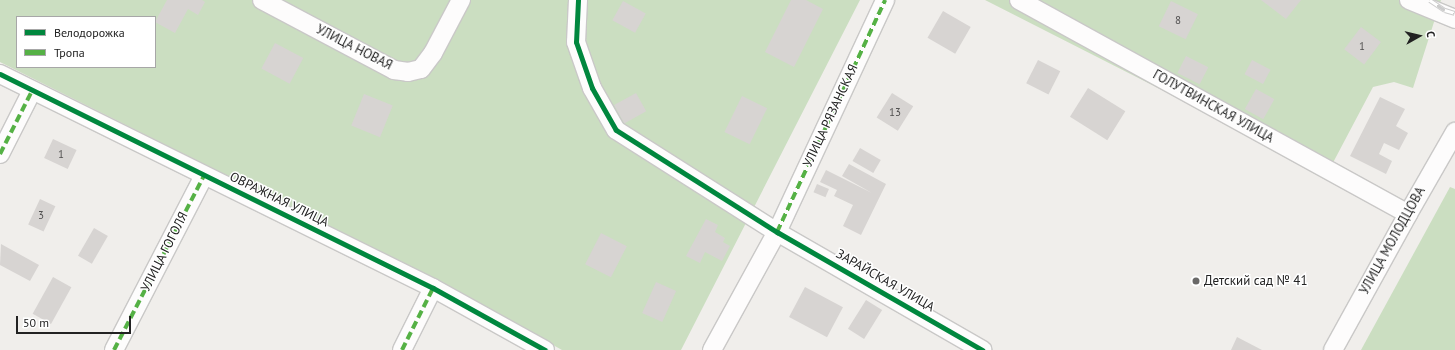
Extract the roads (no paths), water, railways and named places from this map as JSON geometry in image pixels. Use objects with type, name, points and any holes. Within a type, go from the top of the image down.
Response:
[{"type":"street","name":"УЛИЦА НОВАЯ","points":[[262,0],[394,70],[408,72],[421,69],[433,53],[461,0]]},
{"type":"street","name":"ЗАРАЙСКАЯ УЛИЦА","points":[[578,0],[576,42],[592,88],[616,130],[776,232],[982,350]]},
{"type":"street","name":"УЛИЦА РЯЗАНСКАЯ","points":[[712,350],[776,232],[885,0]]},
{"type":"street","name":"ГОЛУТВИНСКАЯ УЛИЦА","points":[[1019,0],[1408,214]]},
{"type":"street","points":[[1409,0],[1455,19]]},
{"type":"street","name":"ОВРАЖНАЯ УЛИЦА","points":[[0,74],[433,288],[545,350]]},
{"type":"street","points":[[0,154],[32,91]]},
{"type":"street","name":"УЛИЦА МОЛОДЦОВА","points":[[1333,350],[1455,132]]},
{"type":"street","name":"УЛИЦА ГОГОЛЯ","points":[[114,350],[204,176]]},
{"type":"street","points":[[402,350],[433,288]]},
{"type":"railway","points":[[1430,0],[1445,10],[1455,13]]},
{"type":"place","name":"Детский сад № 41","points":[[1196,281]]}]
